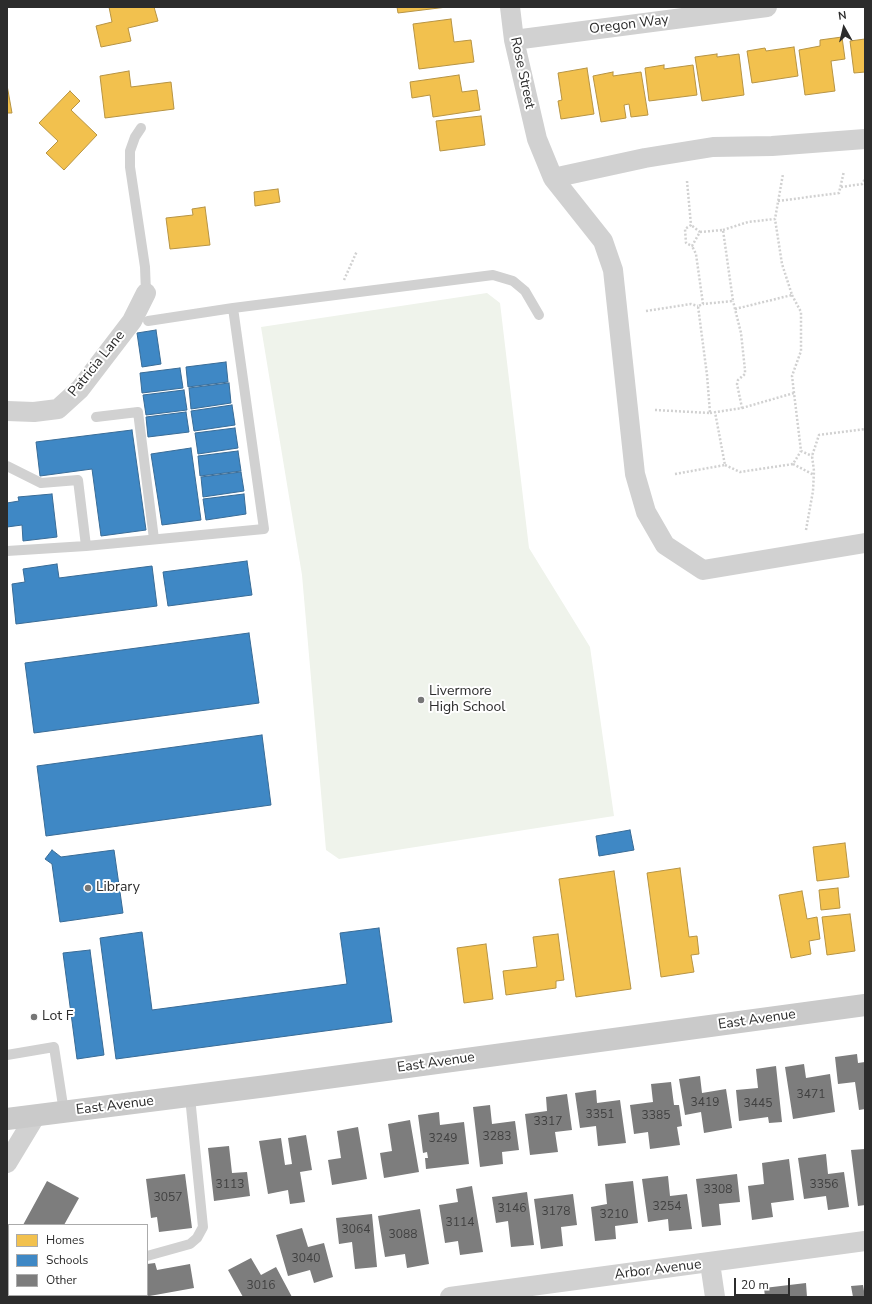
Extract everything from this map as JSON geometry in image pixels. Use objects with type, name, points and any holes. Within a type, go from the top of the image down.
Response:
[{"type":"main road","name":"East Avenue","points":[[7,1119],[190,1096],[865,1005]]},
{"type":"street","name":"Rose Street","points":[[510,7],[514,40],[537,139],[553,178],[603,241],[613,270],[635,474],[646,512],[665,545],[703,570],[865,543]]},
{"type":"street","name":"Oregon Way","points":[[514,40],[767,7]]},
{"type":"street","points":[[553,178],[645,158],[713,147],[772,146],[865,140]]},
{"type":"street","name":"Patricia Lane","points":[[7,411],[34,412],[58,409],[80,389],[132,321],[146,293]]},
{"type":"street","points":[[7,1163],[36,1115]]},
{"type":"street","name":"Arbor Avenue","points":[[450,1297],[482,1295],[865,1241]]},
{"type":"street","points":[[710,1263],[716,1297]]},
{"type":"lane","points":[[141,128],[135,137],[130,151],[130,167],[145,267],[146,293]]},
{"type":"lane","points":[[148,321],[233,308],[493,275],[513,281],[525,292],[539,315]]},
{"type":"lane","points":[[7,551],[86,546],[264,529],[233,308]]},
{"type":"lane","points":[[96,417],[138,412],[154,540]]},
{"type":"lane","points":[[7,466],[41,483],[78,480],[86,546]]},
{"type":"lane","points":[[7,1055],[54,1047],[64,1112]]},
{"type":"lane","points":[[148,1256],[190,1244],[197,1238],[203,1227],[190,1096]]},
{"type":"path","points":[[778,201],[839,193],[844,171]]},
{"type":"path","points":[[783,174],[778,209],[775,219],[782,264],[792,295],[801,312],[801,351],[792,376],[801,451],[793,464]]},
{"type":"path","points":[[841,187],[862,184],[865,179]]},
{"type":"path","points":[[687,181],[691,225],[700,232],[723,230],[748,222],[775,219]]},
{"type":"path","points":[[691,225],[685,229],[686,243],[692,246],[696,254],[703,304]]},
{"type":"path","points":[[723,230],[733,301],[741,333],[745,370],[745,374],[738,380],[742,408]]},
{"type":"path","points":[[692,246],[700,232]]},
{"type":"path","points":[[337,295],[357,251]]},
{"type":"path","points":[[735,309],[792,295]]},
{"type":"path","points":[[646,311],[691,304],[698,306],[703,304],[733,301]]},
{"type":"path","points":[[698,306],[707,375],[710,413]]},
{"type":"path","points":[[655,410],[710,413],[742,408],[794,393]]},
{"type":"path","points":[[715,412],[725,465]]},
{"type":"path","points":[[806,530],[814,476],[812,456],[819,435],[865,428]]},
{"type":"path","points":[[801,451],[812,456]]},
{"type":"path","points":[[675,474],[725,465],[740,472],[793,464],[814,476]]},
{"type":"shaded area","points":[[487,293],[500,303],[529,548],[590,647],[614,816],[339,859],[326,850],[302,575],[261,327]]},
{"type":"building: Homes","points":[[109,7],[154,7],[158,21],[128,28],[131,41],[101,47],[96,26],[112,22]]},
{"type":"building: Homes","points":[[397,7],[447,7],[398,13]]},
{"type":"building: Homes","points":[[451,19],[454,42],[471,40],[474,62],[419,69],[413,24]]},
{"type":"building: Homes","points":[[842,37],[845,59],[831,61],[835,91],[805,95],[799,50],[820,46],[820,40]]},
{"type":"building: Homes","points":[[865,39],[865,72],[854,73],[850,41]]},
{"type":"building: Homes","points":[[794,47],[798,76],[752,83],[747,51],[765,48],[766,51]]},
{"type":"building: Homes","points":[[717,54],[717,57],[739,54],[744,95],[702,101],[695,57]]},
{"type":"building: Homes","points":[[664,65],[664,69],[693,65],[697,95],[649,101],[645,68]]},
{"type":"building: Homes","points":[[587,68],[594,114],[561,119],[558,101],[562,100],[558,73]]},
{"type":"building: Homes","points":[[129,71],[131,87],[171,82],[174,109],[105,118],[100,76]]},
{"type":"building: Homes","points":[[613,72],[613,76],[641,72],[648,115],[631,117],[629,104],[624,105],[626,118],[601,122],[593,76]]},
{"type":"building: Homes","points":[[459,75],[462,92],[477,90],[480,110],[433,117],[430,95],[412,98],[410,82]]},
{"type":"building: Homes","points":[[7,85],[12,113],[7,113]]},
{"type":"building: Homes","points":[[70,91],[80,101],[71,110],[97,135],[64,170],[46,153],[58,141],[39,123]]},
{"type":"building: Homes","points":[[481,116],[485,145],[440,151],[436,121]]},
{"type":"building: Homes","points":[[278,189],[280,202],[255,206],[254,192]]},
{"type":"building: Homes","points":[[205,207],[210,245],[170,249],[166,218],[193,215],[192,209]]},
{"type":"building: Homes","points":[[845,843],[849,877],[817,881],[813,847]]},
{"type":"building: Homes","points":[[680,868],[689,937],[697,936],[699,954],[691,955],[694,972],[661,977],[647,873]]},
{"type":"building: Homes","points":[[614,871],[631,989],[576,997],[559,879]]},
{"type":"building: Homes","points":[[838,888],[840,908],[821,910],[819,890]]},
{"type":"building: Homes","points":[[802,891],[807,919],[817,917],[820,939],[809,941],[811,954],[791,958],[779,895]]},
{"type":"building: Homes","points":[[850,914],[855,951],[827,955],[822,917]]},
{"type":"building: Homes","points":[[558,934],[564,980],[556,981],[556,988],[506,995],[503,971],[537,967],[533,937]]},
{"type":"building: Homes","points":[[486,944],[493,999],[464,1003],[457,948]]},
{"type":"building: Schools","points":[[156,330],[161,364],[142,367],[137,333]]},
{"type":"building: Schools","points":[[226,362],[228,382],[188,387],[186,367]]},
{"type":"building: Schools","points":[[180,368],[183,388],[142,393],[140,373]]},
{"type":"building: Schools","points":[[229,383],[231,403],[191,409],[189,388]]},
{"type":"building: Schools","points":[[184,390],[187,410],[146,415],[143,395]]},
{"type":"building: Schools","points":[[232,405],[235,425],[194,431],[191,411]]},
{"type":"building: Schools","points":[[186,412],[189,432],[148,437],[146,417]]},
{"type":"building: Schools","points":[[235,428],[238,448],[198,454],[195,433]]},
{"type":"building: Schools","points":[[132,430],[146,530],[101,536],[92,469],[40,476],[36,442]]},
{"type":"building: Schools","points":[[191,448],[201,520],[162,525],[151,454]]},
{"type":"building: Schools","points":[[238,451],[241,471],[200,476],[198,456]]},
{"type":"building: Schools","points":[[241,472],[244,491],[203,497],[201,477]]},
{"type":"building: Schools","points":[[52,494],[57,537],[23,541],[22,525],[7,527],[7,503],[19,501],[18,497]]},
{"type":"building: Schools","points":[[244,494],[246,514],[206,520],[203,499]]},
{"type":"building: Schools","points":[[247,561],[252,595],[168,606],[163,572]]},
{"type":"building: Schools","points":[[57,564],[59,578],[152,566],[157,606],[16,624],[12,584],[25,582],[23,569]]},
{"type":"building: Schools","points":[[249,633],[259,703],[34,733],[25,663]]},
{"type":"building: Schools","points":[[262,735],[271,805],[46,836],[37,766]]},
{"type":"building: Schools","points":[[630,830],[634,850],[599,856],[596,836]]},
{"type":"building: Schools","name":"Library","points":[[52,850],[61,857],[114,850],[123,913],[60,922],[52,864],[45,859]]},
{"type":"building: Schools","points":[[379,928],[392,1022],[116,1059],[100,938],[142,932],[152,1010],[347,984],[340,933]]},
{"type":"building: Schools","points":[[90,950],[104,1055],[77,1059],[63,953]]},
{"type":"building: Other","points":[[857,1054],[858,1063],[865,1062],[865,1109],[859,1110],[855,1082],[838,1084],[835,1057]]},
{"type":"building: Other","points":[[804,1064],[806,1078],[830,1074],[835,1112],[793,1119],[785,1067]]},
{"type":"building: Other","points":[[776,1066],[782,1122],[769,1123],[768,1117],[739,1121],[736,1090],[758,1088],[756,1069]]},
{"type":"building: Other","points":[[700,1076],[702,1093],[726,1089],[732,1128],[704,1133],[701,1112],[685,1115],[679,1079]]},
{"type":"building: Other","points":[[671,1082],[674,1105],[679,1105],[682,1126],[677,1127],[680,1145],[650,1149],[648,1132],[634,1134],[630,1105],[653,1102],[651,1084]]},
{"type":"building: Other","points":[[596,1090],[597,1103],[620,1100],[626,1143],[598,1146],[596,1126],[580,1128],[575,1093]]},
{"type":"building: Other","points":[[567,1094],[572,1130],[555,1132],[558,1152],[530,1155],[525,1114],[547,1111],[546,1097]]},
{"type":"building: Other","points":[[490,1105],[492,1124],[515,1121],[519,1150],[502,1152],[503,1164],[480,1167],[473,1107]]},
{"type":"building: Other","points":[[439,1112],[440,1125],[464,1122],[469,1164],[426,1169],[425,1158],[428,1158],[427,1152],[423,1153],[418,1115]]},
{"type":"building: Other","points":[[410,1120],[419,1172],[384,1178],[380,1153],[392,1151],[388,1124]]},
{"type":"building: Other","points":[[358,1127],[367,1179],[332,1185],[328,1160],[341,1158],[337,1131]]},
{"type":"building: Other","points":[[306,1135],[312,1170],[300,1172],[305,1202],[290,1204],[288,1190],[268,1194],[259,1141],[281,1138],[285,1165],[292,1164],[288,1138]]},
{"type":"building: Other","points":[[229,1146],[232,1173],[247,1172],[250,1196],[214,1201],[208,1148]]},
{"type":"building: Other","points":[[865,1149],[865,1205],[858,1206],[851,1150]]},
{"type":"building: Other","points":[[826,1154],[828,1174],[844,1172],[849,1207],[828,1210],[826,1196],[804,1199],[798,1158]]},
{"type":"building: Other","points":[[789,1159],[794,1200],[771,1203],[773,1217],[752,1220],[748,1186],[764,1184],[762,1163]]},
{"type":"building: Other","points":[[185,1174],[192,1228],[159,1232],[157,1217],[151,1218],[146,1179]]},
{"type":"building: Other","points":[[737,1174],[740,1202],[719,1204],[721,1225],[702,1227],[696,1179]]},
{"type":"building: Other","points":[[668,1176],[670,1196],[687,1194],[692,1229],[669,1231],[668,1219],[648,1222],[642,1179]]},
{"type":"building: Other","points":[[47,1181],[79,1198],[65,1224],[24,1224]]},
{"type":"building: Other","points":[[633,1181],[638,1223],[615,1226],[616,1239],[595,1241],[591,1207],[607,1204],[605,1184]]},
{"type":"building: Other","points":[[472,1186],[483,1252],[460,1255],[458,1241],[445,1243],[439,1205],[458,1202],[456,1189]]},
{"type":"building: Other","points":[[527,1192],[534,1245],[511,1247],[508,1221],[496,1223],[492,1197]]},
{"type":"building: Other","points":[[573,1194],[577,1225],[561,1227],[563,1246],[541,1249],[534,1199]]},
{"type":"building: Other","points":[[420,1209],[429,1264],[407,1268],[405,1254],[385,1257],[378,1216]]},
{"type":"building: Other","points":[[372,1214],[377,1267],[355,1269],[352,1242],[339,1244],[336,1218]]},
{"type":"building: Other","points":[[302,1228],[308,1247],[324,1243],[333,1277],[314,1283],[310,1270],[288,1276],[276,1235]]},
{"type":"building: Other","points":[[8,1253],[8,1296],[19,1297],[7,1297]]},
{"type":"building: Other","points":[[251,1258],[261,1275],[276,1267],[292,1297],[243,1297],[228,1270]]},
{"type":"building: Other","points":[[155,1263],[157,1270],[190,1264],[194,1288],[144,1297],[148,1296],[148,1264]]},
{"type":"building: Other","points":[[806,1283],[807,1297],[765,1297],[764,1288]]},
{"type":"building: Other","points":[[863,1285],[865,1297],[853,1297],[851,1286]]},
{"type":"building: Other","points":[[57,1296],[90,1296],[90,1297]]},
{"type":"place","name":"Livermore High School","points":[[421,700]]},
{"type":"place","name":"Library","points":[[88,888]]},
{"type":"place","name":"Lot F","points":[[34,1017]]}]
